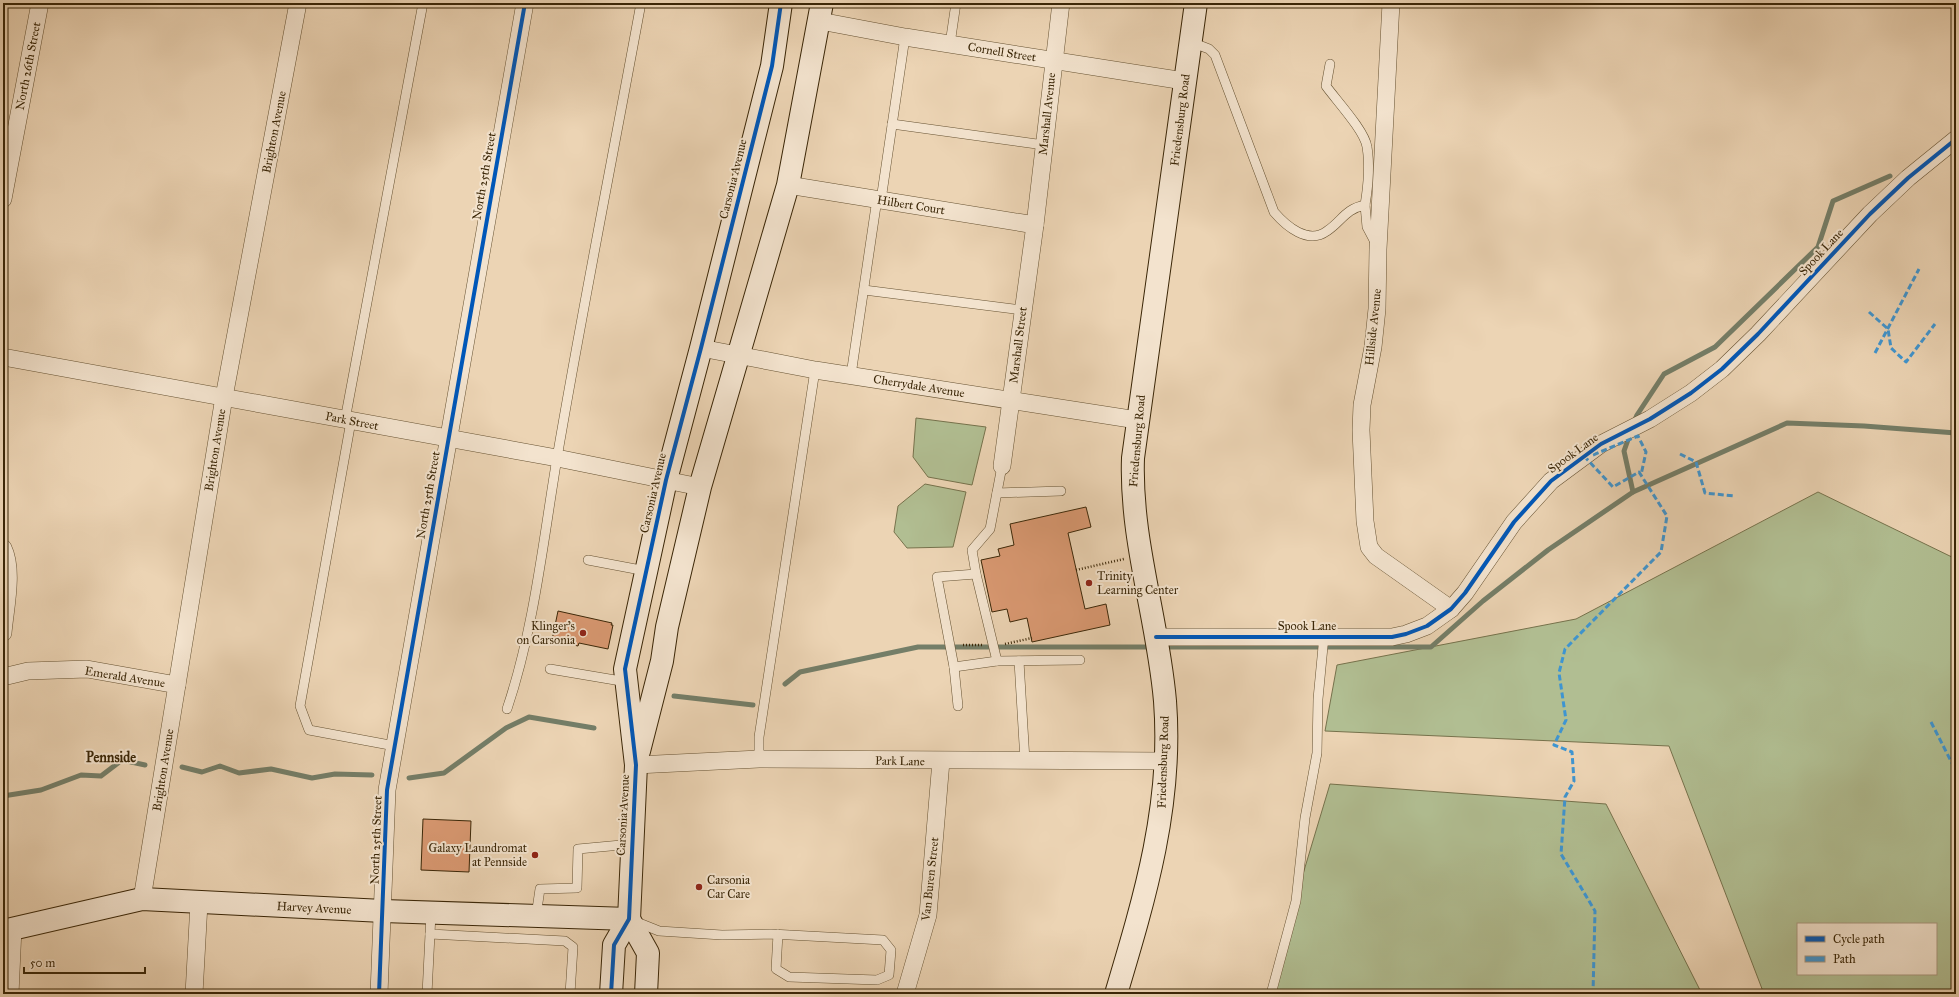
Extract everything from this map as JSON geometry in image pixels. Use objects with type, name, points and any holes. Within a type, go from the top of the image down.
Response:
[{"type":"street","name":"North 26th Street","points":[[3,199],[40,3]]},
{"type":"street","name":"Brighton Avenue","points":[[142,899],[224,397],[298,3]]},
{"type":"street","name":"North 25th Street","points":[[379,994],[388,790],[447,440],[525,3]]},
{"type":"street","name":"Carsonia Avenue","points":[[611,994],[614,946],[629,919],[636,765],[625,669],[666,480],[772,66],[781,3]]},
{"type":"street","name":"Marshall Avenue","points":[[1035,225],[1060,3]]},
{"type":"street","name":"Friedensburg Road","points":[[1116,994],[1141,909],[1155,852],[1162,808],[1165,760],[1165,701],[1156,637],[1141,555],[1132,489],[1137,420],[1172,182],[1184,81],[1196,3]]},
{"type":"street","name":"Hillside Avenue","points":[[1391,3],[1378,249],[1378,309],[1373,347],[1362,405],[1361,430],[1365,521],[1368,547],[1376,556],[1451,609]]},
{"type":"street","name":"Carsonia Avenue","points":[[636,765],[662,661],[667,627],[700,487],[788,185],[821,12]]},
{"type":"street","name":"Cornell Street","points":[[821,12],[905,37],[1184,81]]},
{"type":"street","name":"Spook Lane","points":[[1156,637],[1381,637],[1406,634],[1426,626],[1451,609],[1465,593],[1514,522],[1551,481],[1601,444],[1650,419],[1691,393],[1722,369],[1761,331],[1870,214],[1908,178],[1956,139]]},
{"type":"street","name":"Hilbert Court","points":[[788,185],[1035,225]]},
{"type":"street","name":"Marshall Street","points":[[1002,466],[1022,310],[1035,225]]},
{"type":"street","name":"Cherrydale Avenue","points":[[701,348],[851,376],[1137,420]]},
{"type":"street","name":"Park Street","points":[[3,357],[224,397],[447,440],[557,458],[700,487]]},
{"type":"street","points":[[3,548],[8,558],[3,634]]},
{"type":"street","name":"Emerald Avenue","points":[[3,677],[28,670],[87,669],[177,685]]},
{"type":"street","name":"Park Lane","points":[[636,765],[758,759],[941,761],[1165,760]]},
{"type":"street","name":"Van Buren Street","points":[[905,994],[928,915],[941,761]]},
{"type":"street","name":"Harvey Avenue","points":[[8,929],[142,899],[383,911],[430,923],[536,916],[629,919]]},
{"type":"street","points":[[194,994],[199,903]]},
{"type":"street","points":[[629,919],[648,953],[646,994]]},
{"type":"street","points":[[8,929],[10,994]]},
{"type":"lane","points":[[395,746],[309,730],[300,706],[348,421],[423,3]]},
{"type":"lane","points":[[507,709],[517,678],[543,550],[557,458],[641,3]]},
{"type":"lane","points":[[950,44],[956,3]]},
{"type":"lane","points":[[851,376],[905,37]]},
{"type":"lane","points":[[1191,42],[1209,49],[1215,55],[1274,212],[1283,222],[1297,232],[1311,236],[1326,232],[1353,207],[1365,205]]},
{"type":"lane","points":[[1330,64],[1326,86],[1362,134],[1367,146],[1368,186],[1365,205],[1367,227],[1378,249]]},
{"type":"lane","points":[[892,124],[1044,145]]},
{"type":"lane","points":[[864,290],[1022,310]]},
{"type":"lane","points":[[758,759],[759,737],[815,370]]},
{"type":"lane","points":[[997,661],[976,574],[972,550],[990,529],[1002,466]]},
{"type":"lane","points":[[997,493],[1061,491]]},
{"type":"lane","points":[[588,560],[646,571]]},
{"type":"lane","points":[[958,706],[954,667],[937,576],[976,574]]},
{"type":"lane","points":[[1271,994],[1296,901],[1305,818],[1317,753],[1318,699],[1324,636]]},
{"type":"lane","points":[[954,667],[997,661],[1080,660]]},
{"type":"lane","points":[[1019,661],[1025,761]]},
{"type":"lane","points":[[550,669],[627,682]]},
{"type":"lane","points":[[536,916],[540,889],[577,888],[578,849],[632,844]]},
{"type":"lane","points":[[629,919],[659,930],[722,935],[778,934],[883,940],[891,950],[889,975],[877,980],[789,977],[776,969],[778,934]]},
{"type":"lane","points":[[427,994],[430,923],[565,941],[573,947],[570,994]]},
{"type":"path","points":[[1076,570],[1141,555]]},
{"type":"path","points":[[1000,644],[1032,638]]},
{"type":"path","points":[[960,646],[984,645]]},
{"type":"green space","points":[[916,418],[986,427],[972,485],[928,477],[913,457]]},
{"type":"green space","points":[[925,484],[966,492],[953,547],[907,548],[894,532],[898,506]]},
{"type":"green space","points":[[1818,492],[1956,559],[1956,994],[1764,994],[1669,746],[1325,731],[1337,665],[1576,619]]},
{"type":"green space","points":[[1330,784],[1606,804],[1702,994],[1267,994]]},
{"type":"building","points":[[1086,507],[1091,527],[1068,533],[1085,609],[1106,604],[1110,625],[1032,642],[1027,618],[1010,622],[1007,609],[992,612],[981,560],[1000,556],[998,549],[1014,545],[1010,524]]},
{"type":"building","name":"Klinger's on Carsonia","points":[[558,611],[612,623],[611,625],[613,625],[608,649],[579,643],[578,646],[552,640]]},
{"type":"building","points":[[423,819],[471,821],[469,872],[421,870]]},
{"type":"waterway","points":[[1634,422],[1664,374],[1715,347],[1818,247],[1833,201],[1890,176]]},
{"type":"waterway","points":[[1633,492],[1787,423],[1864,426],[1956,433]]},
{"type":"waterway","points":[[1162,647],[1431,647],[1483,601],[1548,550],[1633,492],[1624,451],[1630,434]]},
{"type":"waterway","points":[[785,684],[800,672],[918,647],[1152,647]]},
{"type":"waterway","points":[[674,696],[753,705]]},
{"type":"waterway","points":[[409,778],[444,773],[506,728],[529,717],[594,728]]},
{"type":"waterway","points":[[3,796],[41,790],[81,775],[101,776],[122,760],[145,765]]},
{"type":"waterway","points":[[182,767],[202,772],[220,766],[239,773],[271,769],[312,778],[335,774],[372,775]]},
{"type":"marked path","points":[[1875,353],[1919,269]]},
{"type":"marked path","points":[[1869,312],[1888,329],[1891,348],[1906,362],[1935,324]]},
{"type":"marked path","points":[[1593,455],[1638,436],[1646,452],[1641,475]]},
{"type":"marked path","points":[[1680,454],[1696,462],[1705,493],[1734,496]]},
{"type":"marked path","points":[[1584,456],[1613,487],[1639,472],[1667,516],[1661,552],[1565,649],[1559,673],[1566,720],[1554,745],[1572,752],[1574,781],[1565,797],[1561,854],[1595,911],[1593,994]]},
{"type":"marked path","points":[[1931,722],[1956,771]]},
{"type":"cycle path","points":[[379,994],[387,790],[525,3]]},
{"type":"cycle path","points":[[611,994],[614,945],[629,919],[636,765],[625,669],[666,480],[772,66],[781,3]]},
{"type":"cycle path","points":[[1156,637],[1392,637],[1406,634],[1427,626],[1451,609],[1465,593],[1514,522],[1551,481],[1601,444],[1650,419],[1691,393],[1722,369],[1758,334],[1870,214],[1908,178],[1956,139]]},
{"type":"place","name":"Trinity Learning Center","points":[[1089,583]]},
{"type":"place","name":"Klinger's on Carsonia","points":[[583,633]]},
{"type":"place","name":"Galaxy Laundromat at Pennside","points":[[535,855]]},
{"type":"place","name":"Carsonia Car Care","points":[[699,887]]},
{"type":"district","name":"Pennside","points":[[111,757]]}]
